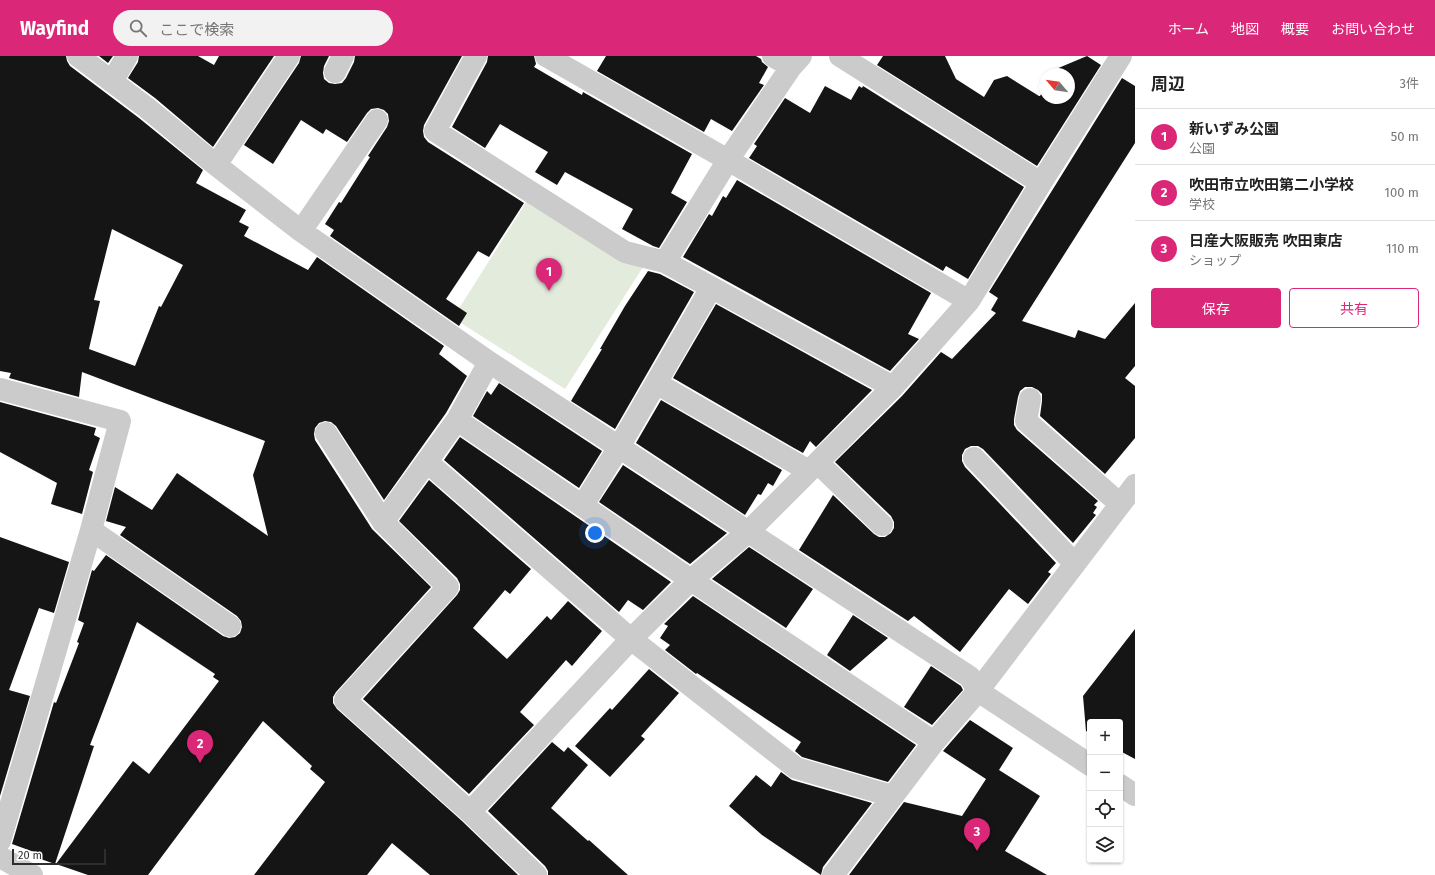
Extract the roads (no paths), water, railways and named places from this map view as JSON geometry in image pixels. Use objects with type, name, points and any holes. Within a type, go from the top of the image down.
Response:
[{"type":"street","points":[[78,56],[147,108],[216,165],[301,231],[489,362],[970,677],[978,691],[1087,763]]},
{"type":"street","points":[[112,82],[127,56]]},
{"type":"street","points":[[216,165],[289,56]]},
{"type":"street","points":[[476,56],[435,132],[625,252],[664,262],[893,387]]},
{"type":"street","points":[[546,56],[728,160],[969,301]]},
{"type":"street","points":[[664,262],[728,160],[796,62],[773,56]]},
{"type":"street","points":[[840,56],[1041,183]]},
{"type":"street","points":[[470,812],[631,639],[692,580],[748,532],[893,387],[969,301],[1041,183],[1122,56]]},
{"type":"street","points":[[301,231],[377,120]]},
{"type":"street","points":[[583,505],[619,447],[711,288]]},
{"type":"street","points":[[383,522],[457,420],[489,362]]},
{"type":"street","points":[[656,383],[814,467],[882,525]]},
{"type":"street","points":[[0,389],[120,421],[91,530],[0,841]]},
{"type":"street","points":[[1030,399],[1026,421],[1120,504]]},
{"type":"street","points":[[457,420],[934,742]]},
{"type":"street","points":[[326,433],[383,522],[448,588],[345,700],[470,812],[536,875]]},
{"type":"street","points":[[974,458],[1075,564]]},
{"type":"street","points":[[427,462],[631,639],[796,768],[892,796]]},
{"type":"street","points":[[833,875],[934,742],[978,691],[1135,485]]},
{"type":"street","points":[[91,530],[230,626]]},
{"type":"street","points":[[1123,787],[1135,795]]},
{"type":"street","points":[[0,857],[32,875]]},
{"type":"place","name":"新いずみ公園","points":[[549,291]]},
{"type":"place","name":"吹田市立吹田第二小学校","points":[[200,763]]},
{"type":"place","name":"日産大阪販売 吹田東店","points":[[977,851]]}]
